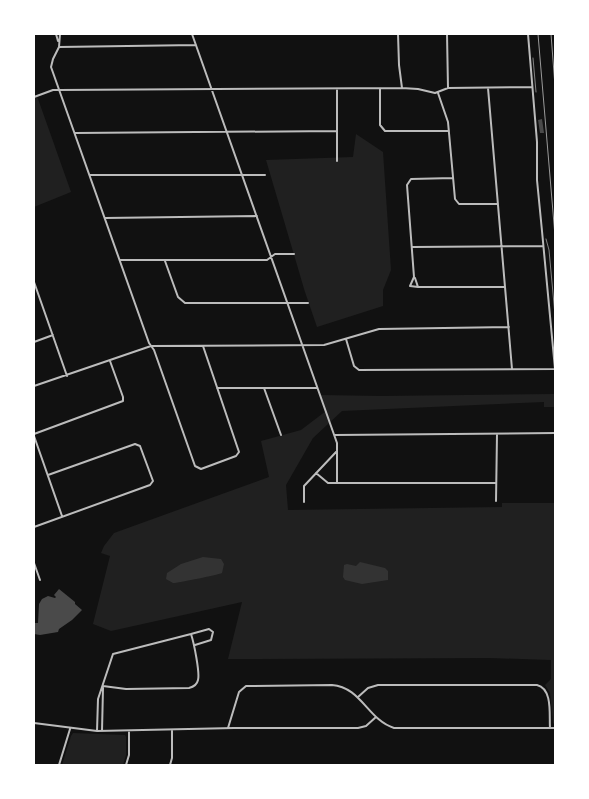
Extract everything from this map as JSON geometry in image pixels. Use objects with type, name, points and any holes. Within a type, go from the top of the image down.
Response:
[{"type":"street","points":[[56,34],[59,43]]},
{"type":"street","points":[[60,34],[59,47],[53,59],[52,68],[59,90],[195,466],[201,468],[236,456],[239,452],[203,346]]},
{"type":"street","points":[[192,34],[334,434],[337,451],[337,483]]},
{"type":"street","points":[[398,34],[402,88]]},
{"type":"street","points":[[448,34],[448,88]]},
{"type":"street","points":[[346,339],[354,366],[359,370],[555,369],[543,246],[528,34]]},
{"type":"street","points":[[59,47],[196,46]]},
{"type":"street","points":[[34,98],[53,90],[402,88],[438,93],[448,88],[532,87]]},
{"type":"street","points":[[488,88],[512,369]]},
{"type":"street","points":[[338,89],[338,161]]},
{"type":"street","points":[[380,89],[380,125],[385,131],[449,131]]},
{"type":"street","points":[[438,93],[446,115],[449,131],[455,199],[459,204],[498,204]]},
{"type":"street","points":[[75,132],[337,132]]},
{"type":"street","points":[[90,175],[265,175]]},
{"type":"street","points":[[418,287],[414,277],[407,185],[411,179],[453,178]]},
{"type":"street","points":[[105,218],[257,216]]},
{"type":"street","points":[[412,247],[543,246]]},
{"type":"street","points":[[120,260],[267,260],[275,254],[294,254]]},
{"type":"street","points":[[165,260],[178,297],[185,303],[308,303]]},
{"type":"street","points":[[414,277],[410,286],[412,287],[505,287]]},
{"type":"street","points":[[34,282],[67,376]]},
{"type":"street","points":[[34,386],[151,346],[324,345],[379,328],[509,327]]},
{"type":"street","points":[[34,342],[53,335]]},
{"type":"street","points":[[62,516],[34,435],[123,401],[110,360]]},
{"type":"street","points":[[217,388],[318,388]]},
{"type":"street","points":[[264,388],[281,435]]},
{"type":"street","points":[[334,434],[555,434]]},
{"type":"street","points":[[496,434],[496,501]]},
{"type":"street","points":[[34,527],[150,485],[153,480],[140,446],[135,444],[48,475]]},
{"type":"street","points":[[304,502],[304,486],[337,451]]},
{"type":"street","points":[[316,473],[328,483],[496,483]]},
{"type":"street","points":[[34,563],[40,580]]},
{"type":"street","points":[[97,731],[98,699],[112,654],[210,629],[213,632],[211,640],[195,645]]},
{"type":"street","points":[[103,686],[126,689],[193,687],[197,684],[199,675],[192,634]]},
{"type":"street","points":[[228,728],[239,692],[246,686],[335,685],[347,689],[358,697],[376,717],[388,726],[399,729],[555,728]]},
{"type":"street","points":[[358,697],[368,688],[378,685],[537,685],[543,687],[547,692],[550,728]]},
{"type":"street","points":[[102,731],[103,686]]},
{"type":"street","points":[[34,723],[97,731],[358,728],[366,726],[376,717]]},
{"type":"street","points":[[59,765],[70,729]]},
{"type":"street","points":[[126,765],[129,755],[129,730]]},
{"type":"street","points":[[170,765],[172,758],[172,730]]},
{"type":"path","points":[[545,237],[549,249],[555,314]]},
{"type":"shaded area","points":[[37,96],[71,192],[34,207],[34,98]]},
{"type":"shaded area","points":[[356,134],[383,152],[391,270],[383,290],[383,306],[317,327],[266,160],[353,157]]},
{"type":"shaded area","points":[[554,394],[555,407],[544,407],[544,402],[342,411],[313,438],[286,485],[288,510],[502,507],[502,503],[555,503],[555,725],[553,723],[550,693],[545,685],[551,679],[551,660],[490,658],[228,659],[242,602],[111,631],[93,624],[110,556],[101,553],[114,533],[269,477],[261,441],[301,430],[326,411],[320,395]]},
{"type":"shaded area","points":[[203,557],[221,559],[224,564],[222,573],[176,583],[166,579],[167,573],[181,564]]},
{"type":"shaded area","points":[[360,562],[385,568],[388,571],[388,580],[362,584],[345,580],[343,577],[344,565],[356,566]]},
{"type":"shaded area","points":[[73,733],[125,735],[126,755],[123,765],[62,765]]},
{"type":"building","points":[[542,119],[544,133],[540,133],[538,120]]},
{"type":"building","points":[[59,589],[82,610],[59,629],[58,632],[34,634],[34,623],[38,623],[39,604],[42,599],[48,596],[55,598],[54,595]]},
{"type":"railway","points":[[538,34],[555,236]]},
{"type":"railway","points":[[551,34],[555,86]]}]
